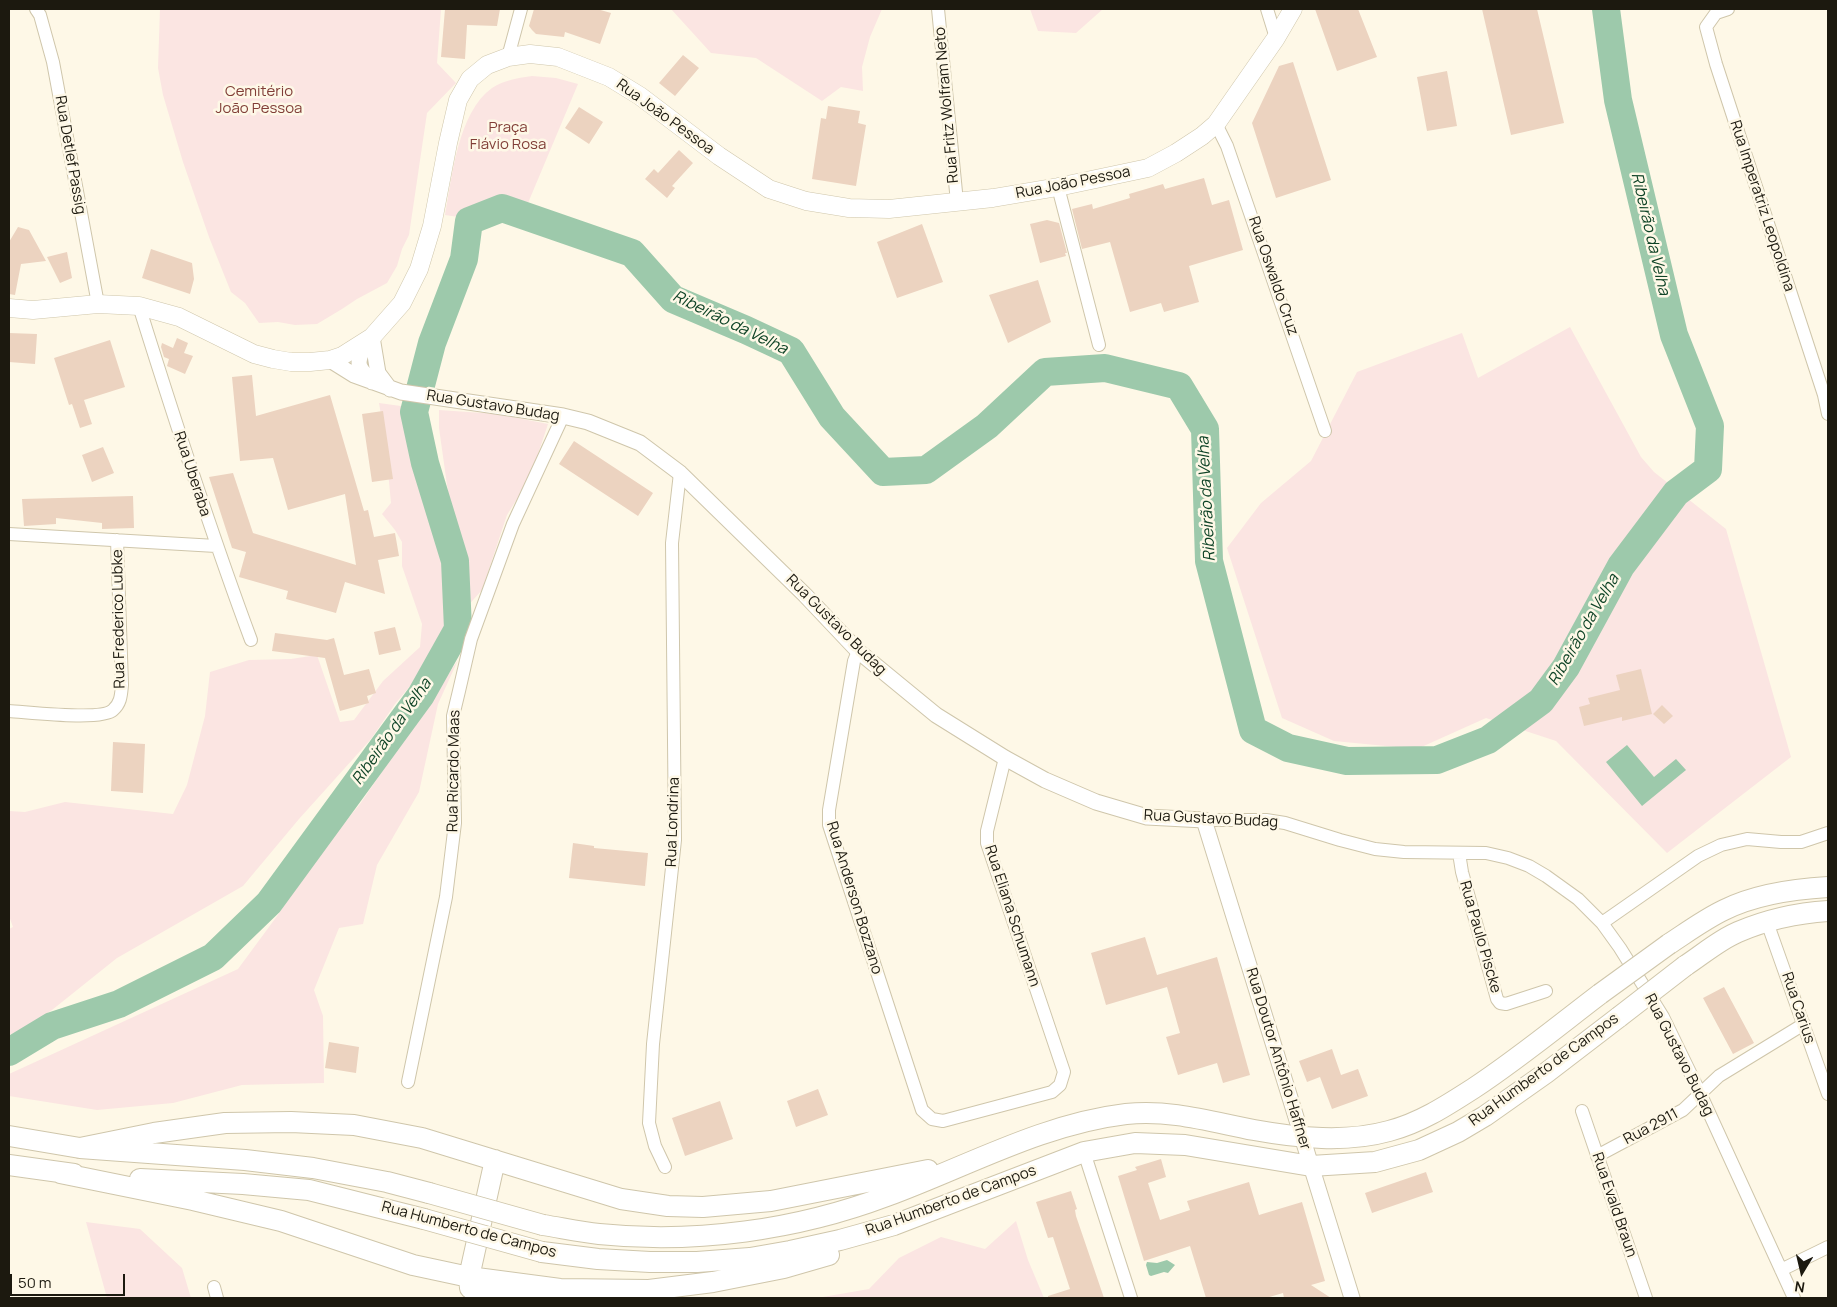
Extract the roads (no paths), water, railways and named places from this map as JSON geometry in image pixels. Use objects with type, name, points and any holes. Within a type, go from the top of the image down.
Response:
[{"type":"main road","name":"Rua João Pessoa","points":[[9,308],[33,310],[98,304],[139,306],[180,317],[254,354],[292,362],[336,358],[368,340],[402,303],[420,269],[432,226],[458,100],[470,79],[487,65],[508,57],[530,54],[558,57],[609,77],[640,96],[719,156],[769,189],[806,201],[849,208],[889,209],[993,198],[1058,187],[1148,168],[1182,149],[1216,124],[1276,38],[1293,9]]},
{"type":"main road","name":"Rua Humberto de Campos","points":[[9,1136],[80,1148],[245,1160],[313,1168],[387,1182],[543,1225],[601,1234],[652,1236],[744,1232],[810,1221],[887,1196],[972,1161],[1074,1123],[1128,1114],[1181,1116],[1255,1130],[1301,1136],[1348,1138],[1386,1132],[1415,1123],[1443,1108],[1505,1068],[1600,994],[1669,944],[1724,910],[1764,896],[1800,889],[1828,887]]},
{"type":"main road","name":"Rua Humberto de Campos","points":[[9,1165],[60,1173],[309,1190],[424,1219],[542,1252],[598,1259],[650,1262],[697,1262],[741,1259],[824,1244],[894,1225],[1084,1152],[1135,1143],[1185,1145],[1310,1166],[1375,1162],[1419,1150],[1458,1132],[1485,1116],[1539,1078],[1685,966],[1736,933],[1767,922],[1806,912],[1828,911]]},
{"type":"main road","points":[[80,1148],[154,1133],[225,1123],[291,1122],[354,1125],[422,1138],[621,1199],[668,1206],[703,1207],[771,1201],[972,1161]]},
{"type":"main road","points":[[470,1277],[495,1160]]},
{"type":"main road","points":[[60,1173],[193,1200],[281,1221],[413,1265],[470,1277],[560,1289],[648,1294],[713,1282],[784,1268],[835,1253],[894,1225]]},
{"type":"street","name":"Rua Detlef Passig","points":[[36,9],[40,15],[53,62],[98,304]]},
{"type":"street","points":[[508,57],[520,9]]},
{"type":"street","name":"Rua Fritz Wolfram Neto","points":[[938,9],[957,202]]},
{"type":"street","points":[[1267,9],[1276,38]]},
{"type":"street","name":"Rua Imperatriz Leopoldina","points":[[1728,9],[1716,14],[1706,27],[1716,64],[1821,386],[1828,414]]},
{"type":"street","name":"Rua Oswaldo Cruz","points":[[1216,124],[1227,146],[1326,431]]},
{"type":"street","points":[[1058,187],[1099,345]]},
{"type":"street","name":"Rua Uberaba","points":[[139,306],[216,546],[251,640]]},
{"type":"street","points":[[368,340],[359,364],[361,371],[376,378]]},
{"type":"street","points":[[368,340],[376,378]]},
{"type":"street","points":[[336,358],[359,364]]},
{"type":"street","name":"Rua Gustavo Budag","points":[[336,358],[354,375],[376,378],[396,390],[448,400],[563,416],[588,422],[640,443],[680,473],[805,595],[858,651],[936,715],[1005,758],[1045,780],[1096,802],[1114,809],[1147,817],[1285,822],[1375,849],[1404,852],[1486,853],[1508,858],[1529,866],[1546,876],[1578,899],[1602,923],[1663,1017],[1794,1298]]},
{"type":"street","name":"Rua Ricardo Maas","points":[[408,1082],[446,898],[454,824],[453,716],[471,639],[514,524],[563,416]]},
{"type":"street","name":"Rua Londrina","points":[[665,1167],[654,1146],[649,1123],[653,1044],[675,840],[672,543],[680,473]]},
{"type":"street","points":[[9,534],[216,546]]},
{"type":"street","name":"Rua Frederico Lubke","points":[[9,712],[98,716],[112,712],[120,702],[122,685],[117,540]]},
{"type":"street","name":"Rua Anderson Bozzano","points":[[858,651],[854,661],[829,810],[829,825],[922,1110],[932,1119],[943,1121],[1052,1092],[1060,1085],[1064,1072]]},
{"type":"street","name":"Rua Eliana Schumann","points":[[1005,758],[987,831],[987,843],[1064,1072]]},
{"type":"street","name":"Rua Doutor Antônio Haffner","points":[[1204,820],[1352,1298]]},
{"type":"street","points":[[1602,923],[1698,856],[1721,845],[1747,839],[1801,842],[1828,833]]},
{"type":"street","name":"Rua Paulo Piscke","points":[[1459,853],[1462,872],[1497,999],[1500,1003],[1506,1004],[1546,991]]},
{"type":"street","name":"Rua Carius","points":[[1767,922],[1828,1094]]},
{"type":"street","name":"Rua 2911","points":[[1597,1156],[1683,1110],[1719,1076],[1804,1024]]},
{"type":"street","name":"Rua Evald Braun","points":[[1582,1111],[1646,1298]]},
{"type":"street","points":[[1084,1152],[1131,1298]]},
{"type":"street","points":[[1781,1270],[1828,1247]]},
{"type":"waterway","name":"Ribeirão da Velha","points":[[9,1052],[52,1026],[119,1004],[213,957],[269,903],[421,695],[458,629],[455,561],[425,463],[414,412],[432,343],[464,259],[469,221],[502,208],[632,253],[673,299],[791,351],[832,417],[883,472],[926,470],[987,426],[1045,372],[1105,368],[1179,386],[1205,429],[1209,561],[1253,730],[1288,748],[1347,761],[1437,760],[1488,740],[1541,701],[1566,667],[1621,566],[1676,493],[1708,469],[1710,426],[1674,335],[1618,100],[1606,9]]},
{"type":"park label","name":"Cemitério João Pessoa","points":[[259,100]]},
{"type":"park label","name":"Praça Flávio Rosa","points":[[508,136]]}]
